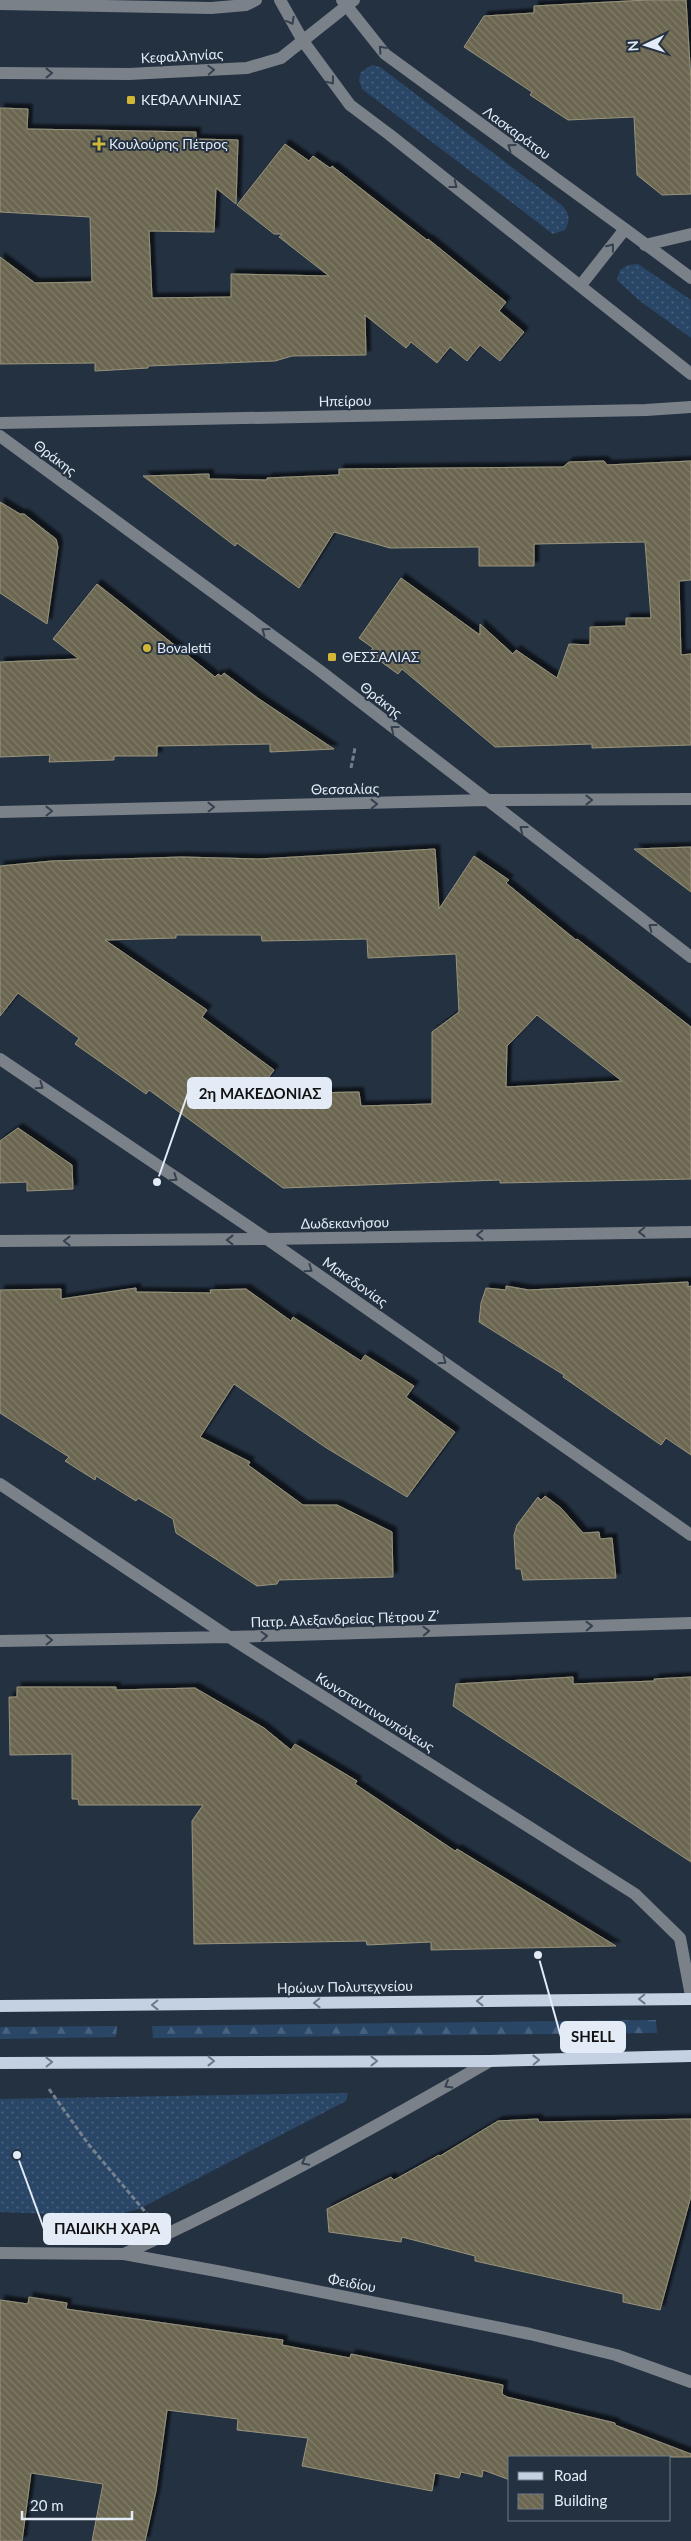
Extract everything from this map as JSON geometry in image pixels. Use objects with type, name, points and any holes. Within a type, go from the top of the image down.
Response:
[{"type":"main road","name":"Ηρώων Πολυτεχνείου","points":[[0,2006],[691,1998]]},
{"type":"main road","points":[[0,2063],[490,2061],[691,2056]]},
{"type":"street","points":[[0,4],[211,8],[246,4],[256,0]]},
{"type":"street","points":[[280,0],[303,41],[350,106],[581,285],[691,374]]},
{"type":"street","name":"Κεφαλληνίας","points":[[0,73],[129,74],[239,68],[281,58],[348,2]]},
{"type":"street","name":"Λασκαράτου","points":[[348,2],[385,54],[645,245]]},
{"type":"street","points":[[581,285],[625,229]]},
{"type":"street","points":[[645,245],[691,234]]},
{"type":"street","points":[[645,245],[691,278]]},
{"type":"street","name":"Ηπείρου","points":[[0,423],[637,410],[691,407]]},
{"type":"street","name":"Θράκης","points":[[0,436],[319,670],[691,957]]},
{"type":"street","name":"Θεσσαλίας","points":[[0,812],[486,800],[691,799]]},
{"type":"street","name":"Μακεδονίας","points":[[0,1058],[267,1239],[691,1534]]},
{"type":"street","name":"Δωδεκανήσου","points":[[0,1241],[691,1232]]},
{"type":"street","name":"Κωνσταντινουπόλεως","points":[[0,1484],[229,1637],[634,1894],[680,1938],[691,1998]]},
{"type":"street","name":"Πατρ. Αλεξανδρείας Πέτρου Ζ’","points":[[0,1641],[229,1637],[691,1623]]},
{"type":"street","points":[[124,2254],[165,2235],[401,2112],[490,2061]]},
{"type":"street","name":"Φειδίου","points":[[0,2253],[124,2254],[530,2334],[616,2355],[691,2382]]},
{"type":"path","points":[[350,768],[355,748]]},
{"type":"path","points":[[31,2062],[88,2145],[165,2235]]},
{"type":"green space","points":[[372,65],[380,67],[563,206],[568,218],[565,230],[553,234],[362,89],[359,80],[361,72]]},
{"type":"green space","points":[[638,264],[691,300],[691,338],[640,301],[617,280],[620,270],[628,265]]},
{"type":"green space","points":[[656,2020],[657,2033],[153,2038],[152,2026]]},
{"type":"green space","points":[[117,2026],[116,2037],[0,2039],[0,2027]]},
{"type":"green space","points":[[348,2093],[346,2101],[139,2209],[111,2216],[0,2212],[0,2099]]},
{"type":"building","points":[[647,0],[686,0],[691,81],[691,194],[662,195],[637,175],[634,117],[568,120],[530,95],[532,92],[464,47],[484,16],[534,13],[534,6]]},
{"type":"building","points":[[0,108],[28,109],[27,129],[196,132],[196,139],[238,140],[236,204],[216,188],[214,232],[149,231],[152,298],[231,297],[231,274],[329,276],[279,237],[282,234],[274,234],[237,205],[285,144],[309,161],[313,156],[330,168],[332,166],[428,239],[506,302],[499,311],[524,332],[500,361],[480,345],[467,361],[450,347],[437,363],[411,342],[406,348],[365,315],[366,355],[292,356],[275,361],[148,366],[148,368],[95,371],[95,363],[0,364],[0,257],[35,283],[92,282],[90,217],[0,212]]},
{"type":"building","points":[[604,461],[607,465],[691,461],[691,580],[679,581],[681,655],[691,654],[691,745],[592,748],[592,744],[495,747],[402,669],[398,674],[369,653],[373,648],[359,638],[401,578],[480,635],[480,624],[513,654],[516,650],[557,678],[569,644],[590,645],[590,627],[626,626],[626,618],[651,618],[645,542],[534,544],[534,566],[479,566],[479,547],[390,548],[334,532],[299,588],[237,543],[235,546],[143,476],[209,474],[209,479],[267,480],[267,478],[339,475],[339,469],[563,467],[569,462]]},
{"type":"building","points":[[0,502],[20,514],[24,514],[56,539],[58,547],[47,624],[0,593]]},
{"type":"building","points":[[97,584],[215,677],[218,674],[221,676],[224,673],[334,749],[270,752],[270,744],[157,746],[157,756],[114,756],[114,760],[49,762],[50,755],[0,757],[0,662],[79,659],[53,639]]},
{"type":"building","points":[[691,847],[691,892],[634,849]]},
{"type":"building","points":[[435,849],[439,909],[474,856],[509,880],[506,883],[576,940],[691,1027],[691,1179],[500,1183],[500,1180],[283,1188],[149,1090],[146,1094],[75,1044],[79,1038],[18,993],[0,1016],[0,866],[52,861],[182,857],[259,859]],"holes":[[[176,935],[261,935],[262,941],[367,939],[368,958],[456,954],[459,1012],[432,1032],[432,1104],[361,1106],[359,1092],[256,1094],[274,1070],[202,1017],[207,1010],[105,940],[176,938]],[[537,1015],[622,1081],[506,1087],[507,1046]]]},
{"type":"building","points":[[18,1128],[72,1165],[73,1189],[27,1191],[27,1182],[0,1183],[0,1141]]},
{"type":"building","points":[[688,1282],[688,1287],[691,1286],[691,1455],[666,1438],[661,1445],[563,1377],[564,1375],[479,1322],[481,1303],[486,1288],[506,1290],[506,1286],[529,1290]]},
{"type":"building","points":[[136,1288],[136,1292],[211,1293],[210,1290],[246,1289],[291,1321],[293,1317],[361,1361],[365,1355],[414,1386],[406,1397],[455,1432],[407,1497],[325,1447],[234,1384],[200,1437],[250,1462],[248,1465],[303,1505],[337,1505],[392,1532],[393,1577],[279,1580],[277,1584],[257,1586],[176,1533],[173,1519],[138,1498],[136,1501],[96,1476],[95,1480],[65,1461],[69,1457],[0,1413],[0,1290],[61,1289],[61,1299]]},
{"type":"building","points":[[545,1496],[561,1508],[583,1533],[599,1532],[600,1539],[612,1538],[616,1578],[523,1580],[521,1569],[516,1569],[514,1535],[517,1525],[538,1497],[541,1500]]},
{"type":"building","points":[[573,1677],[573,1684],[655,1681],[654,1679],[691,1677],[691,1862],[453,1706],[456,1684]]},
{"type":"building","points":[[17,1687],[116,1687],[116,1690],[195,1688],[264,1728],[291,1750],[295,1744],[357,1781],[355,1784],[455,1851],[457,1849],[616,1946],[431,1950],[431,1942],[367,1945],[366,1941],[194,1944],[192,1821],[203,1805],[79,1805],[78,1799],[72,1799],[72,1754],[10,1755],[9,1697],[17,1697]]},
{"type":"building","points":[[538,2119],[539,2122],[691,2119],[691,2196],[660,2310],[623,2302],[623,2294],[475,2261],[475,2256],[402,2237],[401,2242],[329,2232],[327,2209],[391,2177],[394,2180],[440,2156],[498,2121]]},
{"type":"building","points":[[29,2297],[67,2303],[66,2309],[283,2340],[282,2345],[350,2358],[351,2354],[503,2385],[502,2394],[507,2397],[615,2423],[615,2425],[691,2454],[691,2457],[508,2456],[508,2479],[483,2470],[482,2477],[461,2472],[459,2478],[435,2473],[432,2491],[302,2466],[308,2438],[237,2430],[238,2419],[167,2410],[156,2491],[145,2541],[92,2541],[103,2484],[31,2473],[22,2541],[0,2541],[0,2300],[28,2304]]},
{"type":"place","name":"ΚΕΦΑΛΛΗΝΙΑΣ","points":[[131,100]]},
{"type":"place","name":"Κουλούρης Πέτρος","points":[[99,144]]},
{"type":"place","name":"Bovaletti","points":[[147,648]]},
{"type":"place","name":"ΘΕΣΣΑΛΙΑΣ","points":[[332,657]]},
{"type":"place","name":"2η ΜΑΚΕΔΟΝΙΑΣ","points":[[157,1182]]},
{"type":"place","name":"SHELL","points":[[538,1955]]},
{"type":"place","name":"ΠΑΙΔΙΚΗ ΧΑΡΑ","points":[[17,2155]]}]
